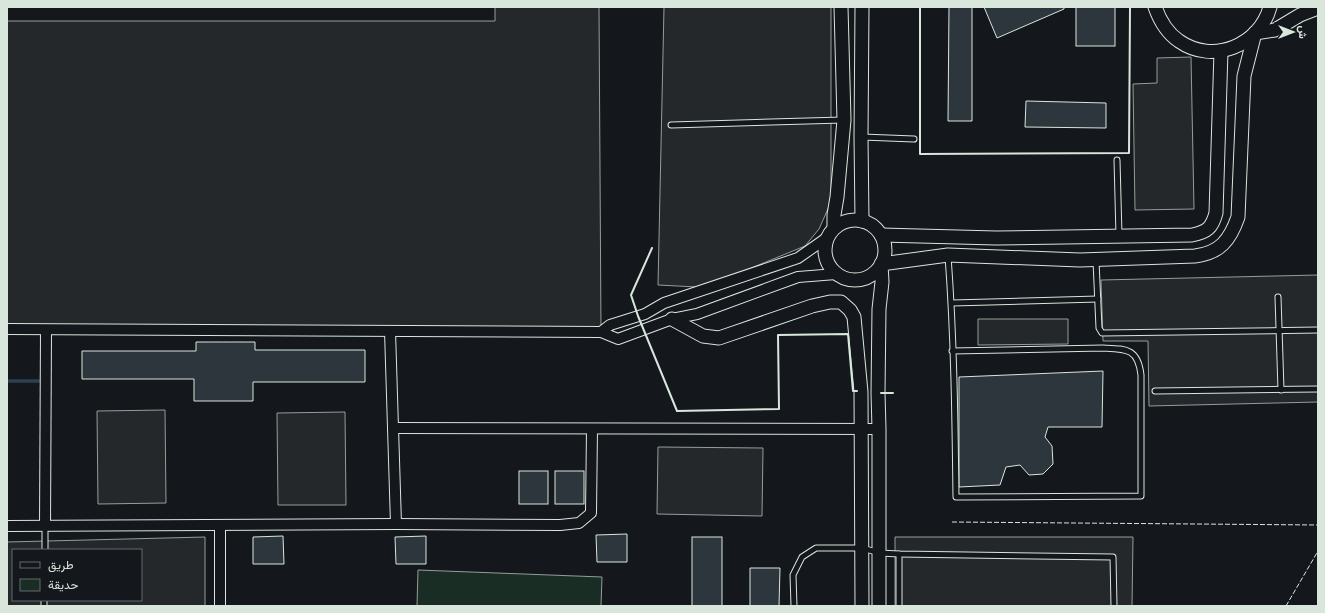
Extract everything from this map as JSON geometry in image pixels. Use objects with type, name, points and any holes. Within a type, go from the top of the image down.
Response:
[{"type":"street","points":[[600,332],[610,325],[646,314],[664,303],[798,258],[831,232],[842,222],[852,220],[862,221],[876,228],[881,235],[884,245],[884,255],[881,264],[875,272],[866,278],[856,280],[846,279],[836,274],[825,257],[825,247],[831,232],[837,196],[844,120],[840,7]]},
{"type":"street","points":[[862,7],[862,221]]},
{"type":"street","points":[[1155,7],[1160,20],[1169,32],[1180,42],[1192,48],[1206,51],[1220,51],[1236,47],[1249,39],[1260,28],[1268,14],[1270,7]]},
{"type":"street","points":[[1255,33],[1275,30],[1300,15],[1318,8]]},
{"type":"street","points":[[881,264],[948,255],[1096,260],[1182,257],[1206,255],[1218,248],[1231,234],[1238,217],[1244,76],[1255,33]]},
{"type":"street","points":[[881,235],[996,238],[1192,236],[1201,234],[1209,229],[1214,222],[1216,213],[1220,51]]},
{"type":"street","points":[[879,606],[880,553],[878,393],[879,316],[882,282],[881,264]]},
{"type":"street","points":[[7,329],[600,332],[618,339],[672,319],[697,314],[798,276],[836,274]]},
{"type":"street","points":[[664,303],[672,319],[703,336],[719,338],[812,306],[830,302],[842,302],[850,310],[854,317],[861,392],[862,606]]},
{"type":"street","points":[[45,526],[46,330]]},
{"type":"street","points":[[390,331],[396,524]]},
{"type":"street","points":[[393,428],[879,429]]},
{"type":"street","points":[[7,526],[396,524],[560,525],[579,523],[591,513],[592,429]]},
{"type":"street","points":[[220,525],[220,606]]},
{"type":"lane","points":[[671,124],[844,120]]},
{"type":"lane","points":[[861,137],[914,139]]},
{"type":"lane","points":[[1117,160],[1118,236]]},
{"type":"lane","points":[[948,255],[952,303],[952,351],[956,497],[1141,496],[1141,375],[1140,364],[1134,355],[1125,349],[1103,348],[952,351]]},
{"type":"lane","points":[[1096,260],[1099,328],[1102,333],[1318,330]]},
{"type":"lane","points":[[1278,297],[1281,390]]},
{"type":"lane","points":[[952,303],[1098,299]]},
{"type":"lane","points":[[1155,391],[1318,389]]},
{"type":"lane","points":[[44,549],[45,526]]},
{"type":"lane","points":[[794,606],[793,575],[802,557],[816,548],[862,548],[880,553],[899,554],[1114,557],[1114,606]]},
{"type":"lane","points":[[899,554],[899,606]]},
{"type":"green space","points":[[418,570],[602,577],[601,606],[417,606]]},
{"type":"shaded area","points":[[495,7],[599,7],[601,332],[7,329],[7,21],[495,21]]},
{"type":"shaded area","points":[[664,7],[831,7],[831,202],[819,229],[805,246],[744,271],[697,287],[658,285]]},
{"type":"shaded area","points":[[1191,57],[1194,209],[1135,210],[1133,84],[1157,83],[1157,58]]},
{"type":"shaded area","points":[[1318,275],[1318,402],[1149,406],[1148,341],[1103,341],[1101,280]]},
{"type":"shaded area","points":[[978,319],[1068,319],[1068,344],[978,345]]},
{"type":"shaded area","points":[[165,410],[166,503],[98,504],[97,411]]},
{"type":"shaded area","points":[[345,412],[346,505],[278,505],[277,413]]},
{"type":"shaded area","points":[[658,447],[763,448],[762,516],[657,514]]},
{"type":"shaded area","points":[[205,537],[205,606],[7,606],[7,542]]},
{"type":"shaded area","points":[[895,537],[1133,537],[1132,606],[895,606]]},
{"type":"building","points":[[949,7],[972,7],[972,121],[948,121]]},
{"type":"building","points":[[984,7],[1064,7],[1064,9],[997,38]]},
{"type":"building","points":[[1076,7],[1115,7],[1115,46],[1076,46]]},
{"type":"building","points":[[1026,101],[1106,103],[1106,128],[1025,127]]},
{"type":"building","points":[[196,342],[255,342],[255,350],[365,350],[365,382],[253,382],[253,401],[194,401],[194,379],[82,379],[82,351],[196,351]]},
{"type":"building","points":[[1103,371],[1102,427],[1048,427],[1045,437],[1052,446],[1053,464],[1043,474],[1029,475],[1020,465],[1006,467],[1000,485],[959,487],[959,377]]},
{"type":"building","points":[[519,471],[548,471],[548,504],[519,504]]},
{"type":"building","points":[[555,471],[584,471],[584,504],[555,504]]},
{"type":"building","points":[[627,534],[627,562],[597,562],[596,535]]},
{"type":"building","points":[[283,536],[284,564],[253,564],[253,537]]},
{"type":"building","points":[[426,536],[426,564],[396,564],[395,537]]},
{"type":"building","points":[[692,537],[722,537],[722,606],[692,606]]},
{"type":"building","points":[[750,568],[780,568],[779,606],[750,606]]},
{"type":"waterway","points":[[7,381],[39,381]]},
{"type":"fence","points":[[952,522],[1318,525]]},
{"type":"fence","points":[[1286,606],[1318,551]]},
{"type":"wall","points":[[920,7],[920,154],[1129,153],[1130,7]]},
{"type":"wall","points":[[652,248],[631,295],[638,316],[677,411],[779,409],[778,335],[848,334],[853,391],[857,391]]},
{"type":"wall","points":[[881,393],[893,393]]}]
